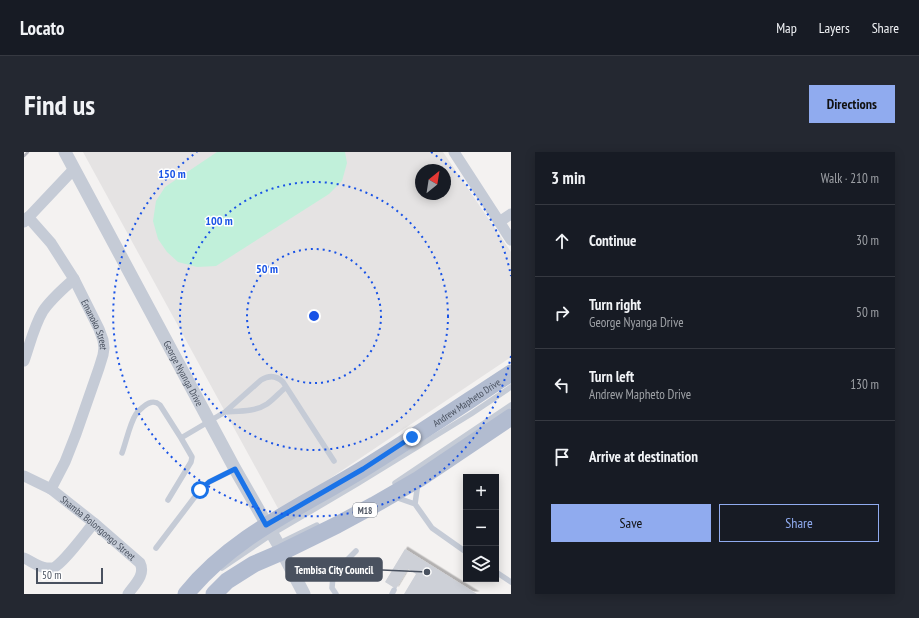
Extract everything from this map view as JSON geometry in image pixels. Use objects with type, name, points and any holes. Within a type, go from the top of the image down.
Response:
[{"type":"main road","name":"Andrew Mapheto Drive","points":[[212,592],[254,564],[274,540],[363,469],[511,373]]},
{"type":"main road","name":"Andrew Mapheto Drive","points":[[186,594],[196,581],[212,565],[232,549],[337,525],[391,491],[419,479],[511,417]]},
{"type":"street","name":"George Nyanga Drive","points":[[66,152],[235,469],[304,594]]},
{"type":"street","points":[[457,153],[511,240]]},
{"type":"street","points":[[26,219],[74,169]]},
{"type":"street","points":[[499,222],[511,214]]},
{"type":"street","name":"Emanoko Street","points":[[26,219],[52,243],[74,279],[99,328],[104,348],[104,355],[76,434],[65,462],[51,489]]},
{"type":"street","points":[[24,361],[43,310],[74,279]]},
{"type":"street","name":"Shamba Bolongongo Street","points":[[24,476],[51,489],[94,523],[140,563],[142,572],[128,594]]},
{"type":"street","points":[[24,558],[42,567],[53,568],[60,564],[94,523]]},
{"type":"lane","points":[[181,438],[225,412],[261,380],[267,376],[272,376],[280,378],[334,461]]},
{"type":"lane","points":[[225,412],[248,411],[260,407],[266,404],[286,387]]},
{"type":"lane","points":[[216,573],[221,568],[274,540],[364,480],[471,414],[511,387]]},
{"type":"lane","points":[[122,453],[136,414],[147,404],[156,402],[160,405],[192,457],[191,462],[168,500]]},
{"type":"lane","points":[[463,550],[432,528],[415,504],[391,491],[511,406]]},
{"type":"lane","points":[[156,548],[200,490],[209,482],[235,469]]},
{"type":"lane","points":[[415,504],[419,479]]},
{"type":"lane","points":[[274,540],[324,522]]},
{"type":"lane","points":[[336,594],[332,588],[333,576],[356,551]]},
{"type":"lane","points":[[212,592],[229,575],[258,555]]},
{"type":"lane","points":[[499,574],[511,582]]},
{"type":"shaded area","points":[[83,152],[443,152],[511,252],[511,357],[280,512]]},
{"type":"green space","points":[[217,152],[345,152],[347,163],[342,181],[329,194],[216,266],[197,267],[178,262],[167,252],[158,239],[153,221],[156,201],[165,187]]},
{"type":"building","points":[[405,549],[477,594],[404,594],[416,574],[408,569],[396,589],[385,582]]},
{"type":"railway","points":[[24,156],[28,152]]},
{"type":"place","name":"Tembisa City Council","points":[[427,572]]},
{"type":"route","points":[[200,490],[209,482],[235,469],[266,525],[363,469],[412,437]]}]
